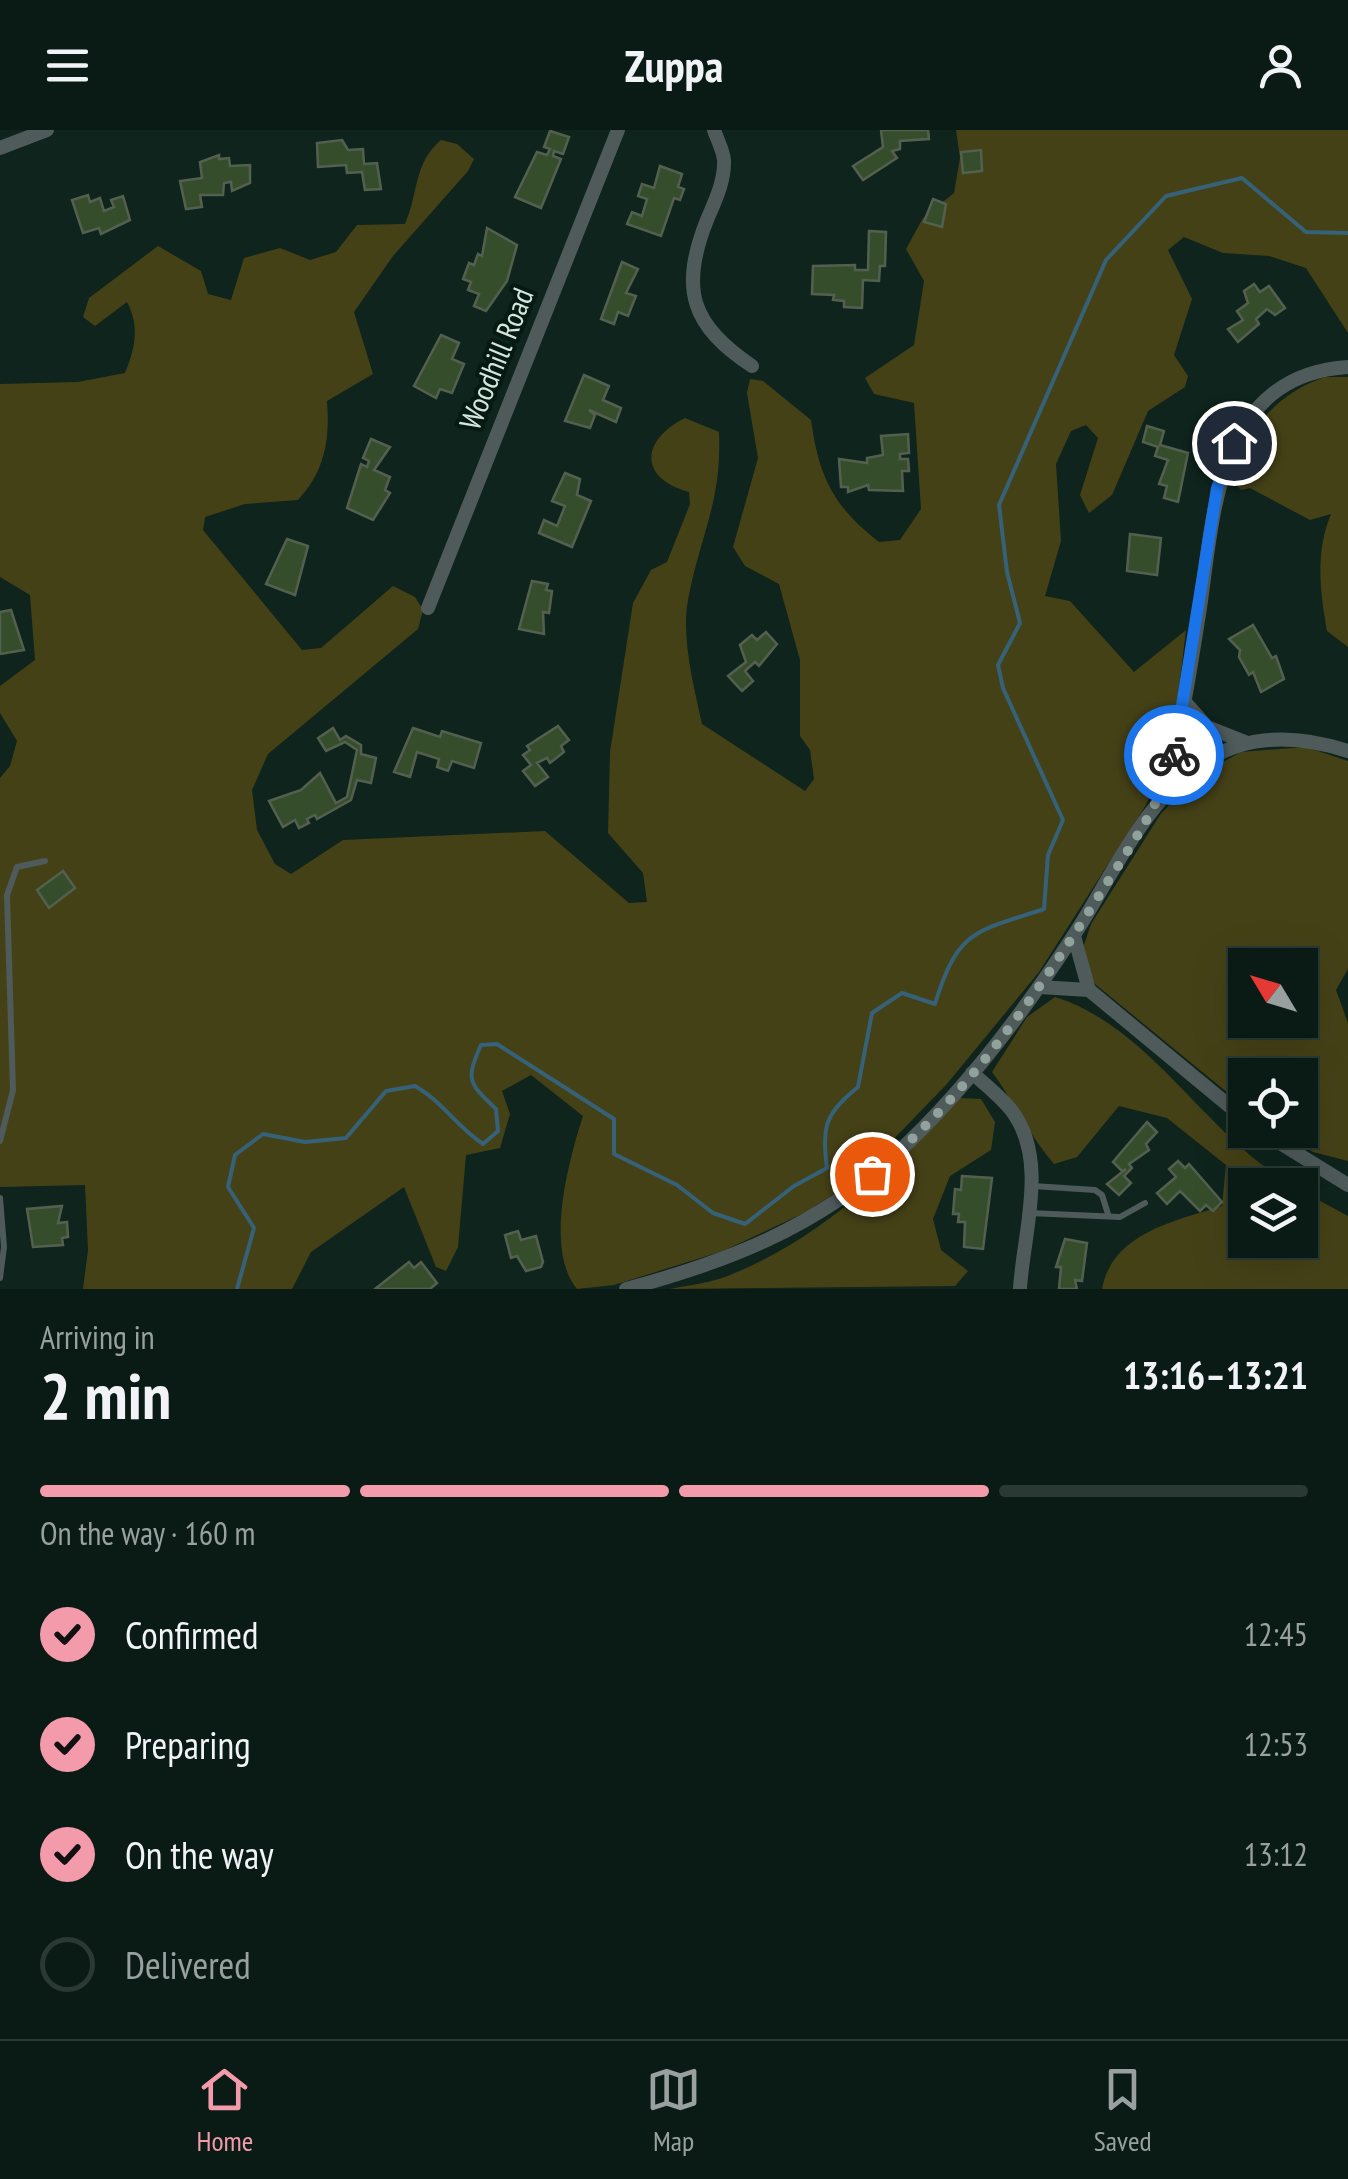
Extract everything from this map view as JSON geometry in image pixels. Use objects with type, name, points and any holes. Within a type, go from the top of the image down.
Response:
[{"type":"street","points":[[0,148],[47,130]]},
{"type":"street","name":"Woodhill Road","points":[[428,608],[618,130]]},
{"type":"street","points":[[714,130],[724,160],[702,233],[695,301],[704,327],[752,366]]},
{"type":"street","points":[[1161,800],[1184,701],[1217,488],[1234,443],[1253,414],[1279,390],[1314,372],[1348,367]]},
{"type":"street","points":[[1184,701],[1208,727],[1246,743]]},
{"type":"street","points":[[626,1289],[735,1257],[813,1217],[893,1157],[972,1073],[1039,988],[1161,800],[1204,761],[1246,743],[1293,740],[1348,751]]},
{"type":"street","points":[[1074,936],[1088,990],[1228,1105]]},
{"type":"street","points":[[1039,988],[1088,990]]},
{"type":"street","points":[[972,1073],[1018,1120],[1029,1152],[1031,1186],[1020,1289]]},
{"type":"street","points":[[1288,1148],[1348,1185]]},
{"type":"lane","points":[[0,1141],[13,1090],[7,895],[17,868],[45,861]]},
{"type":"lane","points":[[1031,1186],[1096,1190],[1102,1194],[1108,1214]]},
{"type":"lane","points":[[0,1198],[4,1246],[0,1278]]},
{"type":"lane","points":[[1028,1213],[1132,1214],[1145,1203]]},
{"type":"shaded area","points":[[956,130],[1348,130],[1348,333],[1306,268],[1269,256],[1223,253],[1184,237],[1168,250],[1192,299],[1174,355],[1188,376],[1185,387],[1148,411],[1112,495],[1089,513],[1080,495],[1098,438],[1086,425],[1071,431],[1056,464],[1061,541],[1045,596],[1070,601],[1134,672],[1186,630],[1177,705],[1161,771],[1146,805],[1039,972],[946,1085],[852,1182],[806,1212],[723,1251],[614,1285],[577,1289],[567,1272],[561,1228],[566,1180],[583,1116],[531,1075],[502,1091],[510,1114],[500,1148],[466,1155],[458,1247],[446,1271],[436,1267],[404,1187],[311,1252],[292,1289],[83,1289],[88,1250],[85,1185],[0,1187],[0,778],[10,766],[17,741],[0,713],[0,686],[35,660],[30,595],[0,577],[0,384],[78,382],[125,373],[135,337],[127,302],[95,326],[83,317],[89,298],[158,246],[201,271],[208,294],[231,300],[244,258],[280,248],[310,260],[336,252],[357,225],[405,224],[418,179],[432,149],[441,140],[457,144],[474,159],[468,171],[393,256],[354,312],[373,374],[327,401],[324,454],[307,489],[298,500],[245,504],[205,517],[203,530],[302,650],[321,648],[393,586],[415,597],[423,610],[418,629],[268,754],[252,790],[257,830],[275,864],[291,874],[343,840],[545,831],[629,903],[647,902],[643,873],[608,833],[610,752],[633,603],[651,570],[667,562],[690,504],[689,492],[672,486],[654,468],[653,447],[670,427],[685,418],[719,432],[714,499],[686,615],[689,662],[702,724],[805,791],[814,779],[810,750],[800,736],[800,660],[779,584],[745,566],[733,547],[758,458],[747,393],[750,379],[763,381],[811,420],[824,474],[850,516],[879,542],[900,540],[921,509],[914,403],[874,394],[865,378],[914,345],[924,281],[906,249],[923,218],[954,193],[960,158]]},
{"type":"shaded area","points":[[1325,377],[1348,377],[1348,647],[1327,631],[1322,602],[1321,557],[1331,514],[1310,520],[1250,488],[1241,490],[1230,478],[1230,467],[1269,412],[1293,392]]},
{"type":"shaded area","points":[[1306,747],[1348,761],[1348,969],[1336,990],[1348,1023],[1348,1161],[1307,1148],[1318,1148],[1318,1058],[1228,1058],[1228,1093],[1095,984],[1087,970],[1084,945],[1091,924],[1160,815],[1192,779],[1241,752]]},
{"type":"shaded area","points":[[1055,997],[1089,1011],[1149,1056],[1228,1135],[1228,1148],[1242,1148],[1267,1168],[1228,1168],[1228,1258],[1318,1258],[1318,1200],[1348,1216],[1348,1289],[1102,1289],[1108,1270],[1132,1242],[1166,1224],[1222,1206],[1226,1165],[1167,1118],[1119,1106],[1077,1157],[1054,1164],[992,1072],[1027,1017]]},
{"type":"shaded area","points":[[960,1098],[981,1099],[995,1122],[991,1150],[950,1176],[933,1219],[941,1250],[968,1271],[955,1286],[670,1289],[723,1278],[795,1242],[882,1175]]},
{"type":"building","points":[[881,130],[928,130],[929,139],[900,141],[900,149],[892,151],[897,158],[863,180],[853,166],[883,147]]},
{"type":"building","points":[[550,131],[569,137],[563,154],[554,151],[553,156],[561,159],[541,208],[515,197],[537,152],[547,155],[550,149],[544,147]]},
{"type":"building","points":[[342,140],[348,150],[363,149],[364,164],[377,163],[381,189],[365,190],[362,172],[347,173],[346,165],[318,167],[317,143]]},
{"type":"building","points":[[981,150],[982,171],[963,173],[961,152]]},
{"type":"building","points":[[219,155],[219,159],[229,158],[230,166],[250,165],[250,183],[232,191],[231,182],[224,183],[223,195],[200,195],[202,207],[186,209],[180,181],[202,178],[200,162]]},
{"type":"building","points":[[660,166],[682,174],[678,187],[684,189],[680,200],[674,198],[661,236],[627,224],[632,212],[642,216],[647,199],[638,196],[642,184],[654,188]]},
{"type":"building","points":[[88,195],[90,202],[100,198],[104,211],[114,207],[111,200],[123,196],[130,220],[101,234],[99,228],[83,233],[72,200]]},
{"type":"building","points":[[933,199],[946,204],[942,227],[924,222]]},
{"type":"building","points":[[487,228],[517,245],[507,281],[486,311],[474,306],[479,294],[468,290],[471,282],[463,279],[469,263],[474,265],[478,254],[482,256]]},
{"type":"building","points":[[869,231],[886,232],[885,266],[880,266],[879,281],[863,280],[862,308],[844,307],[844,301],[833,300],[834,295],[812,294],[813,266],[855,265],[855,270],[868,270]]},
{"type":"building","points":[[622,262],[638,269],[626,293],[636,296],[628,316],[618,312],[614,324],[601,319]]},
{"type":"building","points":[[1254,284],[1260,292],[1269,286],[1285,308],[1275,315],[1267,309],[1256,319],[1259,324],[1238,342],[1228,329],[1243,320],[1237,311],[1248,303],[1244,291]]},
{"type":"building","points":[[441,335],[459,343],[452,359],[464,364],[452,393],[440,389],[436,398],[414,386]]},
{"type":"building","points":[[584,375],[609,386],[603,400],[621,408],[616,422],[589,410],[595,415],[590,428],[565,421]]},
{"type":"building","points":[[1147,426],[1164,431],[1160,445],[1188,453],[1178,502],[1164,498],[1167,486],[1159,484],[1168,460],[1155,456],[1158,447],[1143,442]]},
{"type":"building","points":[[908,434],[909,453],[900,454],[900,459],[908,459],[909,471],[902,471],[903,491],[869,490],[868,485],[848,492],[848,487],[841,487],[839,459],[867,463],[867,458],[883,455],[881,436]]},
{"type":"building","points":[[371,439],[390,447],[374,470],[390,477],[385,490],[390,493],[373,520],[347,508],[361,464],[367,467],[369,461],[363,458]]},
{"type":"building","points":[[565,473],[580,479],[577,495],[591,501],[572,547],[539,533],[544,520],[557,526],[565,506],[552,501]]},
{"type":"building","points":[[1130,534],[1161,538],[1157,575],[1127,571]]},
{"type":"building","points":[[287,539],[308,546],[295,595],[266,584]]},
{"type":"building","points":[[532,581],[548,584],[546,590],[552,591],[549,613],[543,612],[544,634],[519,629]]},
{"type":"building","points":[[11,610],[24,650],[0,654],[0,612]]},
{"type":"building","points":[[1253,625],[1272,658],[1276,656],[1284,679],[1261,692],[1253,672],[1249,675],[1239,657],[1240,650],[1229,639]]},
{"type":"building","points":[[766,632],[777,644],[759,666],[755,662],[745,671],[753,681],[742,691],[728,676],[746,662],[740,645],[752,635],[757,640]]},
{"type":"building","points":[[558,726],[569,740],[561,746],[564,752],[550,763],[547,758],[537,763],[548,777],[535,786],[523,771],[531,765],[523,755],[530,750],[527,746]]},
{"type":"building","points":[[333,728],[340,740],[346,736],[361,745],[361,754],[376,758],[371,783],[357,780],[351,800],[317,819],[315,815],[307,819],[309,823],[299,828],[295,820],[283,827],[269,801],[301,790],[320,773],[336,803],[347,797],[357,750],[345,742],[326,751],[318,738]]},
{"type":"building","points":[[413,728],[440,737],[442,731],[481,743],[474,768],[452,761],[448,771],[437,767],[439,759],[417,752],[410,777],[394,772]]},
{"type":"building","points":[[63,871],[75,888],[49,908],[37,890]]},
{"type":"building","points":[[1147,1122],[1157,1132],[1146,1144],[1149,1150],[1129,1164],[1132,1168],[1124,1176],[1131,1183],[1119,1195],[1107,1184],[1126,1169],[1122,1171],[1113,1162]]},
{"type":"building","points":[[1178,1161],[1185,1168],[1189,1164],[1222,1202],[1213,1211],[1206,1205],[1200,1211],[1180,1191],[1167,1204],[1157,1193],[1176,1177],[1169,1169]]},
{"type":"building","points":[[962,1176],[992,1178],[983,1249],[964,1247],[965,1222],[958,1222],[959,1214],[953,1214],[955,1189],[961,1190]]},
{"type":"building","points":[[62,1206],[58,1223],[67,1222],[68,1237],[62,1238],[63,1245],[33,1247],[27,1209]]},
{"type":"building","points":[[518,1231],[521,1240],[536,1236],[541,1267],[526,1271],[517,1256],[511,1258],[505,1235]]},
{"type":"building","points":[[1065,1239],[1087,1243],[1082,1281],[1075,1280],[1077,1289],[1059,1289],[1061,1267],[1056,1267]]},
{"type":"building","points":[[409,1262],[414,1268],[421,1262],[437,1283],[430,1289],[375,1289]]},
{"type":"waterway","points":[[237,1289],[254,1228],[228,1187],[235,1155],[263,1134],[305,1142],[346,1138],[386,1091],[415,1086],[483,1144],[498,1131],[496,1109],[472,1081],[481,1045],[497,1044],[614,1119],[614,1154],[677,1185],[713,1213],[745,1224],[794,1186],[827,1168],[828,1122],[858,1087],[872,1013],[902,993],[935,1004],[952,961],[972,937],[1044,909],[1048,855],[1063,820],[1003,688],[998,665],[1020,623],[1007,572],[999,505],[1106,260],[1166,196],[1242,178],[1306,232],[1348,233]]},
{"type":"way so far","points":[[872,1174],[926,1125],[1039,988],[1161,800],[1174,755]]},
{"type":"route","points":[[1174,755],[1217,488],[1234,443]]}]
